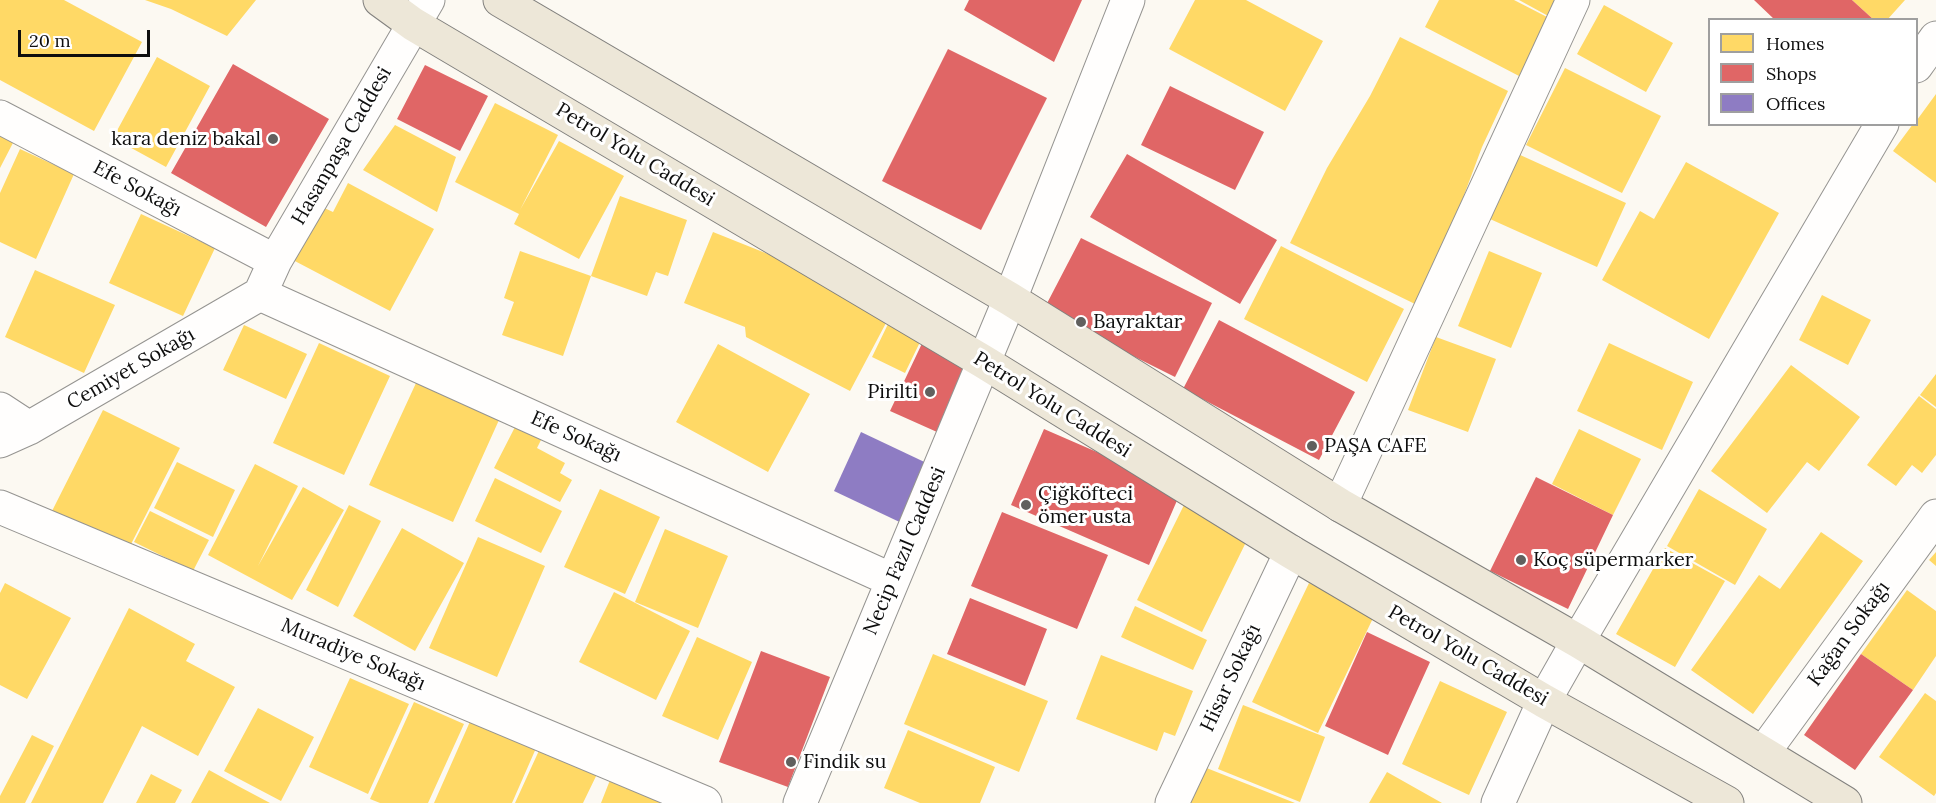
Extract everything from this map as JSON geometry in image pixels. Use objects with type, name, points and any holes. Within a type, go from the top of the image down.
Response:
[{"type":"main road","name":"Petrol Yolu Caddesi","points":[[380,0],[420,12],[1291,552],[1544,701],[1727,803]]},
{"type":"main road","points":[[500,0],[1010,299],[1340,505],[1578,641],[1845,803]]},
{"type":"street","name":"Necip Fazıl Caddesi","points":[[800,803],[1010,299],[1128,0]]},
{"type":"street","points":[[1340,505],[1573,0]]},
{"type":"street","name":"Hasanpaşa Caddesi","points":[[260,294],[275,261],[420,12]]},
{"type":"street","name":"Efe Sokağı","points":[[0,117],[275,261]]},
{"type":"street","points":[[1498,803],[1544,701],[1881,126]]},
{"type":"street","name":"Efe Sokağı","points":[[260,294],[892,580]]},
{"type":"street","name":"Cemiyet Sokağı","points":[[15,435],[260,294]]},
{"type":"street","points":[[0,409],[15,435]]},
{"type":"street","name":"Muradiye Sokağı","points":[[0,507],[705,803]]},
{"type":"street","name":"Kağan Sokağı","points":[[1763,753],[1936,516]]},
{"type":"street","name":"Hisar Sokağı","points":[[1172,803],[1291,552]]},
{"type":"building: Homes","points":[[0,0],[64,0],[142,42],[94,131],[0,80]]},
{"type":"building: Homes","points":[[145,0],[256,0],[227,36],[171,9]]},
{"type":"building: Homes","points":[[1195,0],[1246,0],[1323,41],[1285,111],[1169,49]]},
{"type":"building: Homes","points":[[1439,0],[1514,0],[1549,18],[1519,76],[1425,27]]},
{"type":"building: Homes","points":[[1519,0],[1559,0],[1550,17]]},
{"type":"building: Homes","points":[[1852,0],[1905,0],[1889,18],[1872,18]]},
{"type":"building: Homes","points":[[1604,5],[1673,43],[1646,92],[1577,54]]},
{"type":"building: Homes","points":[[1400,37],[1508,91],[1482,147],[1451,230],[1415,304],[1290,243],[1327,168],[1370,96]]},
{"type":"building: Homes","points":[[157,57],[210,86],[166,167],[113,138]]},
{"type":"building: Homes","points":[[1565,68],[1661,116],[1622,193],[1526,145]]},
{"type":"building: Homes","points":[[1936,94],[1936,183],[1893,151],[1912,126],[1918,126],[1918,119]]},
{"type":"building: Homes","points":[[495,103],[558,135],[520,210],[559,141],[624,176],[579,259],[514,224],[519,214],[455,182]]},
{"type":"building: Homes","points":[[395,125],[456,157],[437,212],[363,170]]},
{"type":"building: Homes","points":[[0,132],[15,139],[0,168]]},
{"type":"building: Homes","points":[[20,149],[74,174],[36,259],[0,242],[0,193]]},
{"type":"building: Homes","points":[[1518,154],[1626,203],[1597,267],[1490,219]]},
{"type":"building: Homes","points":[[1686,162],[1779,213],[1709,339],[1602,280],[1640,211],[1654,219]]},
{"type":"building: Homes","points":[[348,183],[434,229],[390,311],[291,259],[320,206],[333,212]]},
{"type":"building: Homes","points":[[620,196],[687,220],[668,276],[656,272],[647,296],[591,276]]},
{"type":"building: Homes","points":[[141,214],[215,248],[183,316],[109,283]]},
{"type":"building: Homes","points":[[713,232],[773,256],[886,323],[850,391],[746,337],[745,327],[684,303]]},
{"type":"building: Homes","points":[[1281,246],[1404,309],[1367,382],[1244,319]]},
{"type":"building: Homes","points":[[520,251],[591,276],[563,356],[502,335],[514,302],[504,298]]},
{"type":"building: Homes","points":[[1489,251],[1542,273],[1511,348],[1458,326]]},
{"type":"building: Homes","points":[[35,270],[115,305],[84,373],[5,337]]},
{"type":"building: Homes","points":[[1822,295],[1871,320],[1848,365],[1799,340]]},
{"type":"building: Homes","points":[[888,324],[921,340],[905,373],[872,357]]},
{"type":"building: Homes","points":[[244,325],[307,354],[286,399],[223,370]]},
{"type":"building: Homes","points":[[1436,337],[1496,359],[1468,432],[1408,410]]},
{"type":"building: Homes","points":[[319,343],[390,376],[344,475],[273,443]]},
{"type":"building: Homes","points":[[1609,343],[1693,382],[1662,450],[1577,411]]},
{"type":"building: Homes","points":[[718,344],[810,394],[768,472],[676,422]]},
{"type":"building: Homes","points":[[1791,365],[1860,417],[1819,471],[1807,462],[1767,513],[1711,471]]},
{"type":"building: Homes","points":[[1936,374],[1936,407],[1920,395]]},
{"type":"building: Homes","points":[[416,383],[499,420],[453,522],[369,485]]},
{"type":"building: Homes","points":[[1919,396],[1936,409],[1936,455],[1922,473],[1912,465],[1896,486],[1867,465]]},
{"type":"building: Homes","points":[[103,410],[180,448],[126,554],[50,515]]},
{"type":"building: Homes","points":[[515,427],[541,440],[537,448],[565,463],[560,473],[572,480],[560,502],[494,468]]},
{"type":"building: Homes","points":[[1579,429],[1641,459],[1613,515],[1552,484]]},
{"type":"building: Homes","points":[[177,462],[235,490],[213,537],[154,508]]},
{"type":"building: Homes","points":[[255,464],[298,486],[258,566],[303,487],[344,510],[292,600],[208,555]]},
{"type":"building: Homes","points":[[495,478],[562,511],[541,553],[475,521]]},
{"type":"building: Homes","points":[[600,489],[660,517],[625,594],[564,567]]},
{"type":"building: Homes","points":[[1699,489],[1767,529],[1735,585],[1667,546]]},
{"type":"building: Homes","points":[[349,505],[381,521],[338,607],[306,590]]},
{"type":"building: Homes","points":[[1184,505],[1249,536],[1202,632],[1137,600]]},
{"type":"building: Homes","points":[[150,511],[209,540],[193,571],[134,542]]},
{"type":"building: Homes","points":[[402,528],[464,563],[415,651],[353,616]]},
{"type":"building: Homes","points":[[665,529],[728,556],[698,628],[635,602]]},
{"type":"building: Homes","points":[[1821,532],[1863,561],[1753,714],[1691,670],[1759,575],[1780,589]]},
{"type":"building: Homes","points":[[478,537],[545,566],[497,677],[429,648]]},
{"type":"building: Homes","points":[[1665,548],[1725,581],[1675,667],[1616,634]]},
{"type":"building: Homes","points":[[1936,552],[1936,566],[1929,560]]},
{"type":"building: Homes","points":[[5,583],[71,618],[27,699],[0,685],[0,593]]},
{"type":"building: Homes","points":[[1309,583],[1375,614],[1318,733],[1252,702]]},
{"type":"building: Homes","points":[[1907,590],[1936,611],[1936,656],[1913,690],[1861,654]]},
{"type":"building: Homes","points":[[614,592],[690,631],[656,700],[579,662]]},
{"type":"building: Homes","points":[[1135,606],[1207,640],[1193,670],[1121,637]]},
{"type":"building: Homes","points":[[129,608],[195,644],[186,661],[235,687],[198,756],[142,726],[103,803],[31,803]]},
{"type":"building: Homes","points":[[697,637],[752,662],[718,740],[662,716]]},
{"type":"building: Homes","points":[[933,654],[1048,701],[1019,772],[904,724]]},
{"type":"building: Homes","points":[[1101,655],[1193,691],[1175,736],[1164,732],[1157,751],[1076,719]]},
{"type":"building: Homes","points":[[350,678],[409,704],[368,794],[309,767]]},
{"type":"building: Homes","points":[[1440,681],[1507,712],[1469,795],[1402,764]]},
{"type":"building: Homes","points":[[1925,693],[1936,701],[1936,793],[1934,796],[1879,757]]},
{"type":"building: Homes","points":[[414,702],[464,724],[428,803],[380,803],[370,799]]},
{"type":"building: Homes","points":[[1243,705],[1325,737],[1300,802],[1218,769]]},
{"type":"building: Homes","points":[[258,708],[314,737],[281,801],[224,771]]},
{"type":"building: Homes","points":[[472,717],[537,746],[512,803],[434,803]]},
{"type":"building: Homes","points":[[908,730],[995,767],[980,803],[920,803],[884,788]]},
{"type":"building: Homes","points":[[32,735],[54,746],[25,803],[0,803],[0,796]]},
{"type":"building: Homes","points":[[542,744],[599,770],[583,803],[515,803]]},
{"type":"building: Homes","points":[[1204,767],[1295,803],[1189,803]]},
{"type":"building: Homes","points":[[209,770],[238,786],[270,803],[191,803]]},
{"type":"building: Homes","points":[[1387,772],[1442,803],[1369,803]]},
{"type":"building: Homes","points":[[151,774],[182,790],[175,803],[136,803]]},
{"type":"building: Homes","points":[[612,775],[680,803],[601,803]]},
{"type":"building: Shops","points":[[969,0],[1082,0],[1054,62],[964,10]]},
{"type":"building: Shops","points":[[1754,0],[1852,0],[1872,18],[1773,18]]},
{"type":"building: Shops","points":[[948,49],[1047,98],[981,230],[882,181]]},
{"type":"building: Shops","points":[[233,64],[329,119],[266,227],[171,173]]},
{"type":"building: Shops","points":[[425,65],[488,96],[460,151],[397,119]]},
{"type":"building: Shops","points":[[1170,86],[1264,132],[1235,190],[1141,145]]},
{"type":"building: Shops","points":[[1127,154],[1277,240],[1240,304],[1090,217]]},
{"type":"building: Shops","points":[[1081,238],[1212,303],[1175,377],[1043,311]]},
{"type":"building: Shops","points":[[1219,320],[1355,392],[1319,460],[1183,389]]},
{"type":"building: Shops","points":[[926,335],[973,357],[937,432],[890,411]]},
{"type":"building: Shops","points":[[1044,429],[1182,489],[1149,565],[1011,505]]},
{"type":"building: Shops","points":[[1536,477],[1613,515],[1568,609],[1490,571]]},
{"type":"building: Shops","points":[[1002,512],[1108,555],[1077,629],[971,586]]},
{"type":"building: Shops","points":[[970,598],[1047,629],[1025,686],[947,654]]},
{"type":"building: Shops","points":[[1367,632],[1430,662],[1388,755],[1325,726]]},
{"type":"building: Shops","points":[[761,651],[830,677],[788,787],[719,762]]},
{"type":"building: Shops","points":[[1861,654],[1913,690],[1855,770],[1804,735]]},
{"type":"building: Offices","points":[[861,432],[935,467],[908,526],[834,491]]},
{"type":"place","name":"kara deniz bakal","points":[[273,139]]},
{"type":"place","name":"Bayraktar","points":[[1081,322]]},
{"type":"place","name":"Pirilti","points":[[930,392]]},
{"type":"place","name":"PAŞA CAFE","points":[[1312,446]]},
{"type":"place","name":"Çiğköfteci ömer usta","points":[[1026,505]]},
{"type":"place","name":"Koç süpermarker","points":[[1521,560]]},
{"type":"place","name":"Findik su","points":[[791,762]]}]
